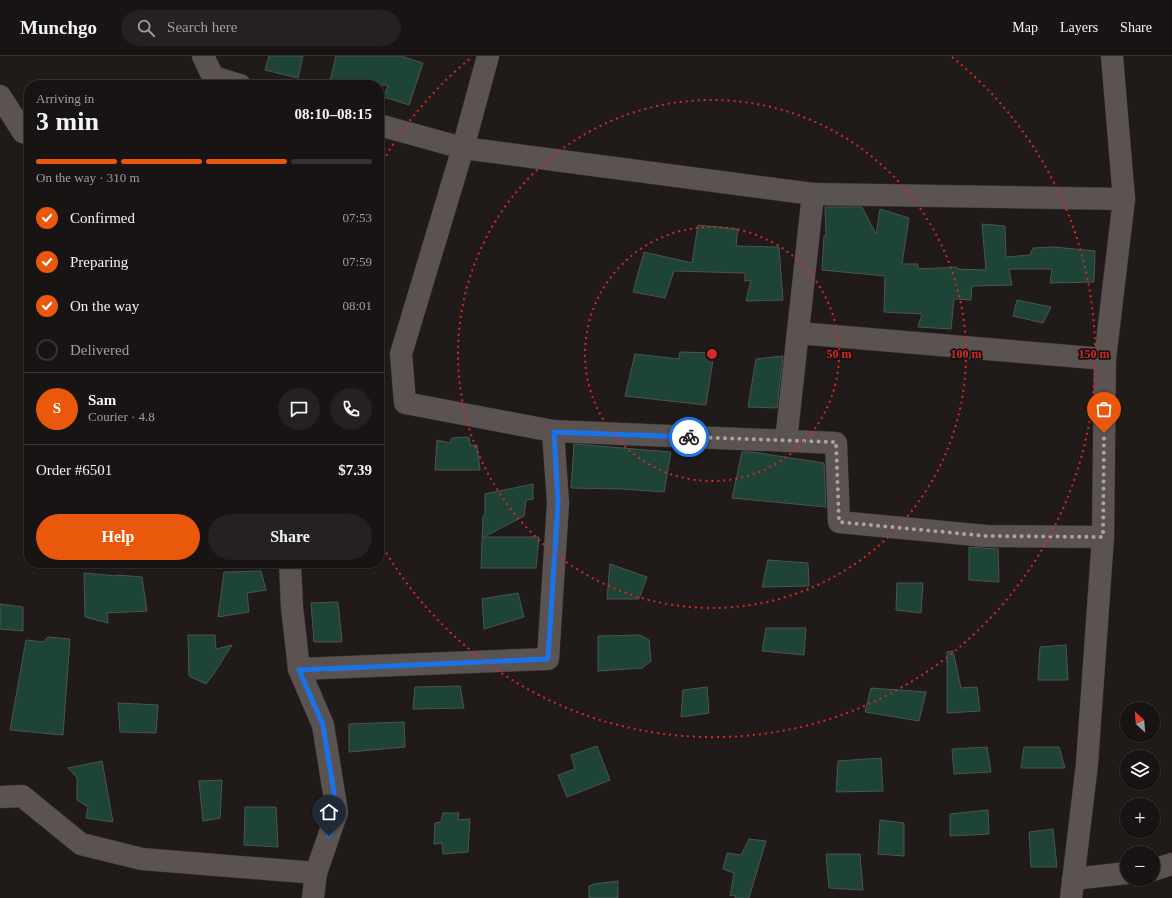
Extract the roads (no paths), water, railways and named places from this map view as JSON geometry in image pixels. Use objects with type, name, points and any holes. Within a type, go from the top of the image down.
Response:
[{"type":"street","points":[[202,56],[213,78],[221,80]]},
{"type":"street","points":[[488,56],[401,354],[405,403],[554,432],[836,442],[839,522],[986,536],[1103,537]]},
{"type":"street","points":[[1112,56],[1124,199],[1105,359],[1103,537],[1087,764],[1072,889],[1120,875]]},
{"type":"street","points":[[0,96],[24,132]]},
{"type":"street","points":[[384,126],[462,148],[813,194],[1124,199]]},
{"type":"street","points":[[786,441],[813,194]]},
{"type":"street","points":[[798,333],[1105,359]]},
{"type":"street","points":[[299,670],[548,659],[558,503],[554,432]]},
{"type":"street","points":[[290,568],[292,607],[299,670],[323,725],[337,812],[316,873],[313,898]]},
{"type":"street","points":[[0,797],[22,796],[81,844],[142,859],[316,873]]},
{"type":"street","points":[[1160,868],[1172,864]]}]
